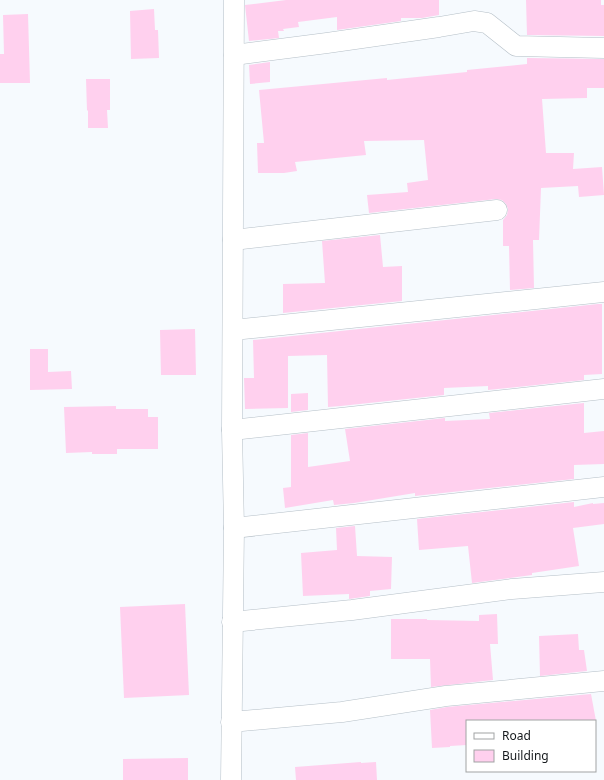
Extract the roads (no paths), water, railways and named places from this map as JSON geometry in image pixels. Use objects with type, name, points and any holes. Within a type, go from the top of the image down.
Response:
[{"type":"street","points":[[231,780],[234,528],[232,430],[234,0]]},
{"type":"street","points":[[234,55],[342,41],[474,21],[486,23],[516,46],[604,48]]},
{"type":"street","points":[[233,240],[497,210]]},
{"type":"street","points":[[233,330],[604,292]]},
{"type":"street","points":[[232,430],[604,389]]},
{"type":"street","points":[[234,528],[604,487]]},
{"type":"street","points":[[232,622],[352,610],[512,589],[604,582]]},
{"type":"street","points":[[231,722],[342,712],[446,696],[604,681]]}]
